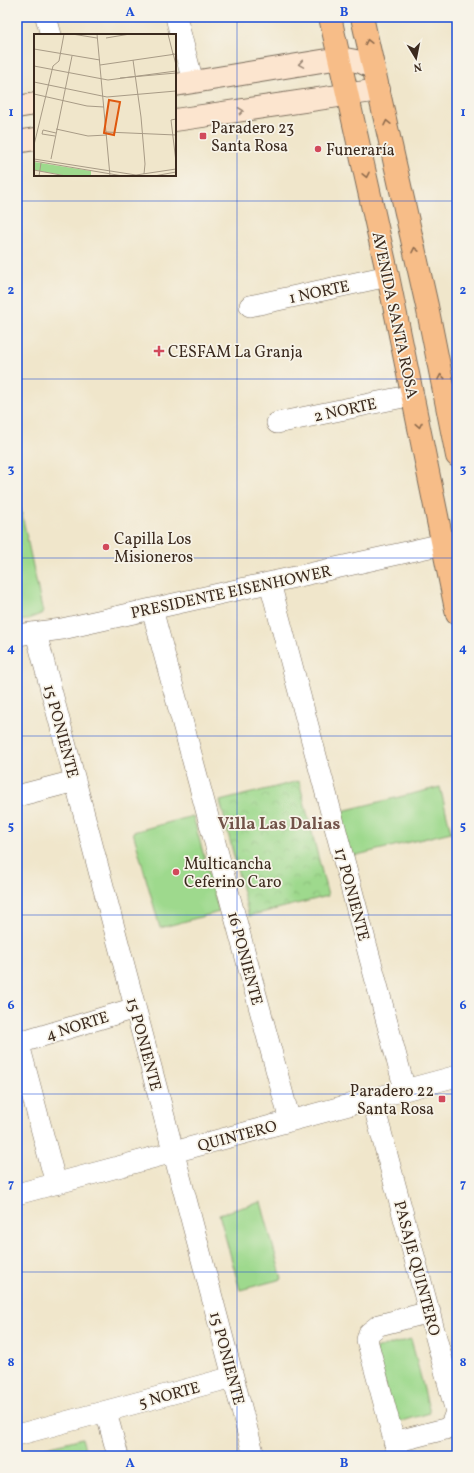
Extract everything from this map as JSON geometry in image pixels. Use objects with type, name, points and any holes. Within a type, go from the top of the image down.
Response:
[{"type":"main road","name":"AVENIDA SANTA ROSA","points":[[330,17],[349,96],[388,276],[457,614]]},
{"type":"main road","name":"AVENIDA SANTA ROSA","points":[[362,17],[427,306],[457,456]]},
{"type":"main road","points":[[184,84],[340,58],[361,62],[374,68]]},
{"type":"main road","points":[[176,120],[349,96],[379,90]]},
{"type":"main road","points":[[17,107],[34,104]]},
{"type":"main road","points":[[17,142],[34,139]]},
{"type":"street","points":[[46,17],[51,34]]},
{"type":"street","points":[[176,17],[184,84]]},
{"type":"street","name":"1 NORTE","points":[[250,306],[388,276]]},
{"type":"street","name":"2 NORTE","points":[[278,423],[413,394]]},
{"type":"street","name":"PRESIDENTE EISENHOWER","points":[[27,634],[152,609],[443,544]]},
{"type":"street","name":"17 PONIENTE","points":[[270,583],[405,1090]]},
{"type":"street","name":"16 PONIENTE","points":[[152,609],[290,1121]]},
{"type":"street","name":"15 PONIENTE","points":[[27,634],[75,781],[254,1456]]},
{"type":"street","points":[[17,796],[75,781]]},
{"type":"street","name":"4 NORTE","points":[[18,1040],[135,1008]]},
{"type":"street","points":[[18,1040],[56,1184]]},
{"type":"street","name":"QUINTERO","points":[[17,1194],[457,1076]]},
{"type":"street","name":"PASAJE QUINTERO","points":[[372,1099],[456,1412],[454,1420],[445,1429],[396,1449]]},
{"type":"street","points":[[396,1449],[367,1340],[369,1333],[379,1325],[430,1312]]},
{"type":"street","name":"5 NORTE","points":[[17,1435],[233,1377]]},
{"type":"street","points":[[106,1412],[118,1456]]},
{"type":"green space","points":[[17,491],[43,613],[26,620],[17,621]]},
{"type":"green space","points":[[299,781],[328,896],[249,916],[220,801]]},
{"type":"green space","points":[[440,787],[451,832],[349,857],[338,812]]},
{"type":"green space","name":"Multicancha Ceferino Caro","points":[[193,816],[219,912],[160,928],[133,832]]},
{"type":"green space","points":[[261,1202],[282,1279],[240,1290],[219,1214]]},
{"type":"green space","points":[[411,1339],[430,1413],[395,1423],[375,1349]]},
{"type":"green space","points":[[82,1438],[87,1456],[17,1456],[17,1455]]},
{"type":"place","name":"Paradero 23 Santa Rosa","points":[[203,136]]},
{"type":"place","name":"Funeraría","points":[[318,149]]},
{"type":"place","name":"CESFAM La Granja","points":[[159,351]]},
{"type":"place","name":"Capilla Los Misioneros","points":[[106,547]]},
{"type":"place","name":"Multicancha Ceferino Caro","points":[[176,872]]},
{"type":"place","name":"Paradero 22 Santa Rosa","points":[[442,1099]]},
{"type":"district","name":"Villa Las Dalias","points":[[279,823]]}]
